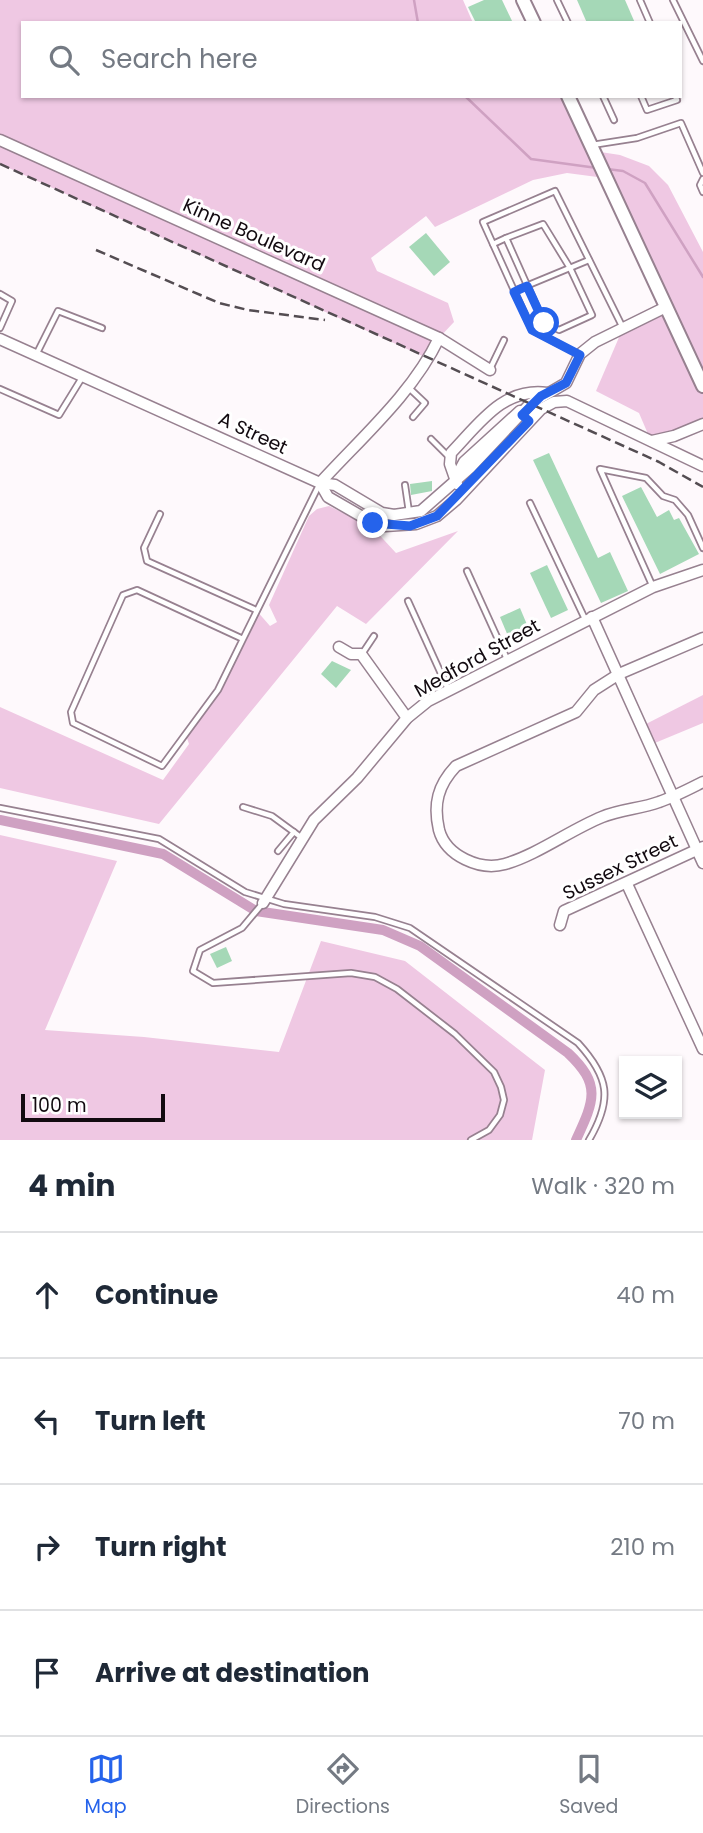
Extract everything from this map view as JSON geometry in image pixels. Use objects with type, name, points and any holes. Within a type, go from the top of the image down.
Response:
[{"type":"street","points":[[523,0],[533,21]]},
{"type":"street","points":[[569,98],[703,386]]},
{"type":"street","name":"Kinne Boulevard","points":[[0,140],[439,338],[490,370]]},
{"type":"street","points":[[439,338],[429,359],[407,386],[320,483],[328,497],[359,516],[385,526],[410,526],[437,516],[464,490],[530,404],[566,383],[580,355],[594,342],[666,307]]},
{"type":"street","name":"A Street","points":[[0,339],[320,483],[335,485],[382,513],[409,513]]},
{"type":"street","points":[[464,490],[454,481],[449,457],[502,401],[520,393],[548,393]]},
{"type":"street","points":[[502,401],[521,417]]},
{"type":"street","points":[[409,513],[432,504],[521,417],[554,402],[567,401],[703,466]]},
{"type":"street","points":[[651,441],[674,436],[703,424]]},
{"type":"street","name":"Medford Street","points":[[264,900],[298,835],[357,778],[407,718],[448,689],[589,618],[653,587],[703,570]]},
{"type":"street","points":[[589,618],[620,674],[700,848],[703,863]]},
{"type":"street","points":[[703,638],[620,674],[594,690],[576,712],[456,766],[441,782],[436,815],[440,834],[450,850],[464,859],[480,864],[503,865],[601,818],[628,807],[658,803],[703,782]]},
{"type":"street","points":[[339,647],[351,654],[361,654],[407,718]]},
{"type":"street","name":"Sussex Street","points":[[560,925],[564,911],[700,848]]},
{"type":"street","points":[[627,884],[703,1049]]},
{"type":"lane","points":[[557,0],[567,21]]},
{"type":"lane","points":[[640,0],[649,21]]},
{"type":"lane","points":[[673,0],[703,61]]},
{"type":"lane","points":[[604,98],[614,120]]},
{"type":"lane","points":[[642,98],[647,110],[677,100],[676,98]]},
{"type":"lane","points":[[589,140],[637,138],[681,123],[703,173]]},
{"type":"lane","points":[[703,179],[700,185],[703,192]]},
{"type":"lane","points":[[580,355],[532,330],[483,222],[555,191],[623,328]]},
{"type":"lane","points":[[493,244],[506,238],[543,224],[570,268],[592,315],[559,330],[544,323],[506,238]]},
{"type":"lane","points":[[514,292],[589,260]]},
{"type":"lane","points":[[0,294],[12,301],[0,328]]},
{"type":"lane","points":[[37,354],[58,311],[102,328]]},
{"type":"lane","points":[[490,370],[504,340]]},
{"type":"lane","points":[[0,389],[59,415],[83,375]]},
{"type":"lane","points":[[407,386],[425,403],[413,417]]},
{"type":"lane","points":[[430,439],[449,457]]},
{"type":"lane","points":[[653,587],[600,469],[646,478],[688,515],[703,548]]},
{"type":"lane","points":[[243,639],[137,590],[131,591],[123,595],[71,712],[73,723],[162,766],[218,690],[320,483]]},
{"type":"lane","points":[[405,485],[409,513]]},
{"type":"lane","points":[[530,503],[589,618]]},
{"type":"lane","points":[[160,514],[144,548],[146,561],[256,610]]},
{"type":"lane","points":[[467,570],[507,659]]},
{"type":"lane","points":[[408,601],[448,689]]},
{"type":"lane","points":[[361,654],[374,636]]},
{"type":"lane","points":[[243,807],[272,816],[298,835],[278,851]]},
{"type":"lane","points":[[0,808],[159,839],[244,892],[264,900],[375,917],[410,928],[578,1043],[598,1064],[605,1087],[605,1106],[589,1140]]},
{"type":"lane","points":[[264,900],[242,928],[200,950],[193,971],[213,983],[351,973],[375,977],[397,989],[455,1034],[494,1072],[504,1100],[500,1115],[489,1130],[471,1140]]},
{"type":"shaded area","points":[[0,0],[463,0],[472,21],[21,21],[21,98],[569,98],[594,151],[620,155],[649,166],[668,185],[703,252],[703,424],[651,441],[639,413],[596,391],[623,328],[666,307],[605,178],[567,173],[533,180],[435,227],[426,216],[371,258],[377,271],[448,303],[454,322],[439,338],[429,359],[0,164]]},
{"type":"shaded area","points":[[329,506],[372,527],[396,553],[458,531],[366,624],[337,606],[159,824],[0,788],[0,707],[163,780],[189,744],[186,735],[218,690],[256,610],[270,626],[277,622],[269,605],[309,516],[317,509]]},
{"type":"shaded area","points":[[703,695],[703,723],[650,745],[642,726]]},
{"type":"shaded area","points":[[0,835],[117,861],[45,1030],[144,1037],[279,1052],[321,941],[405,961],[545,1070],[532,1140],[0,1140]]},
{"type":"building","points":[[484,0],[502,0],[512,21],[475,21],[468,7]]},
{"type":"building","points":[[577,0],[625,0],[634,21],[586,21]]},
{"type":"building","points":[[426,233],[450,262],[434,276],[409,247]]},
{"type":"building","points":[[549,453],[598,558],[610,552],[628,591],[601,603],[533,460]]},
{"type":"building","points":[[432,481],[432,491],[411,495],[410,484]]},
{"type":"building","points":[[641,487],[657,517],[669,510],[674,520],[679,518],[699,554],[660,574],[622,496]]},
{"type":"building","points":[[547,565],[568,610],[551,618],[530,573]]},
{"type":"building","points":[[520,608],[528,627],[508,636],[500,617]]},
{"type":"building","points":[[332,661],[351,670],[336,688],[321,674]]},
{"type":"building","points":[[226,947],[232,961],[217,968],[210,954]]},
{"type":"waterway","points":[[414,0],[418,21]]},
{"type":"waterway","points":[[467,98],[531,159],[597,168]]},
{"type":"waterway","points":[[607,169],[623,171],[645,183],[703,277]]},
{"type":"waterway","points":[[0,820],[163,854],[256,911],[383,930],[420,946],[568,1053],[579,1064],[590,1084],[592,1094],[576,1140]]},
{"type":"railway","points":[[0,164],[659,462],[703,487]]},
{"type":"railway","points":[[96,250],[219,303],[248,310],[325,320]]},
{"type":"route","points":[[373,523],[410,526],[437,516],[456,500],[529,421],[522,415],[530,404],[566,383],[580,355],[532,330],[514,292],[527,286],[544,323]]}]
